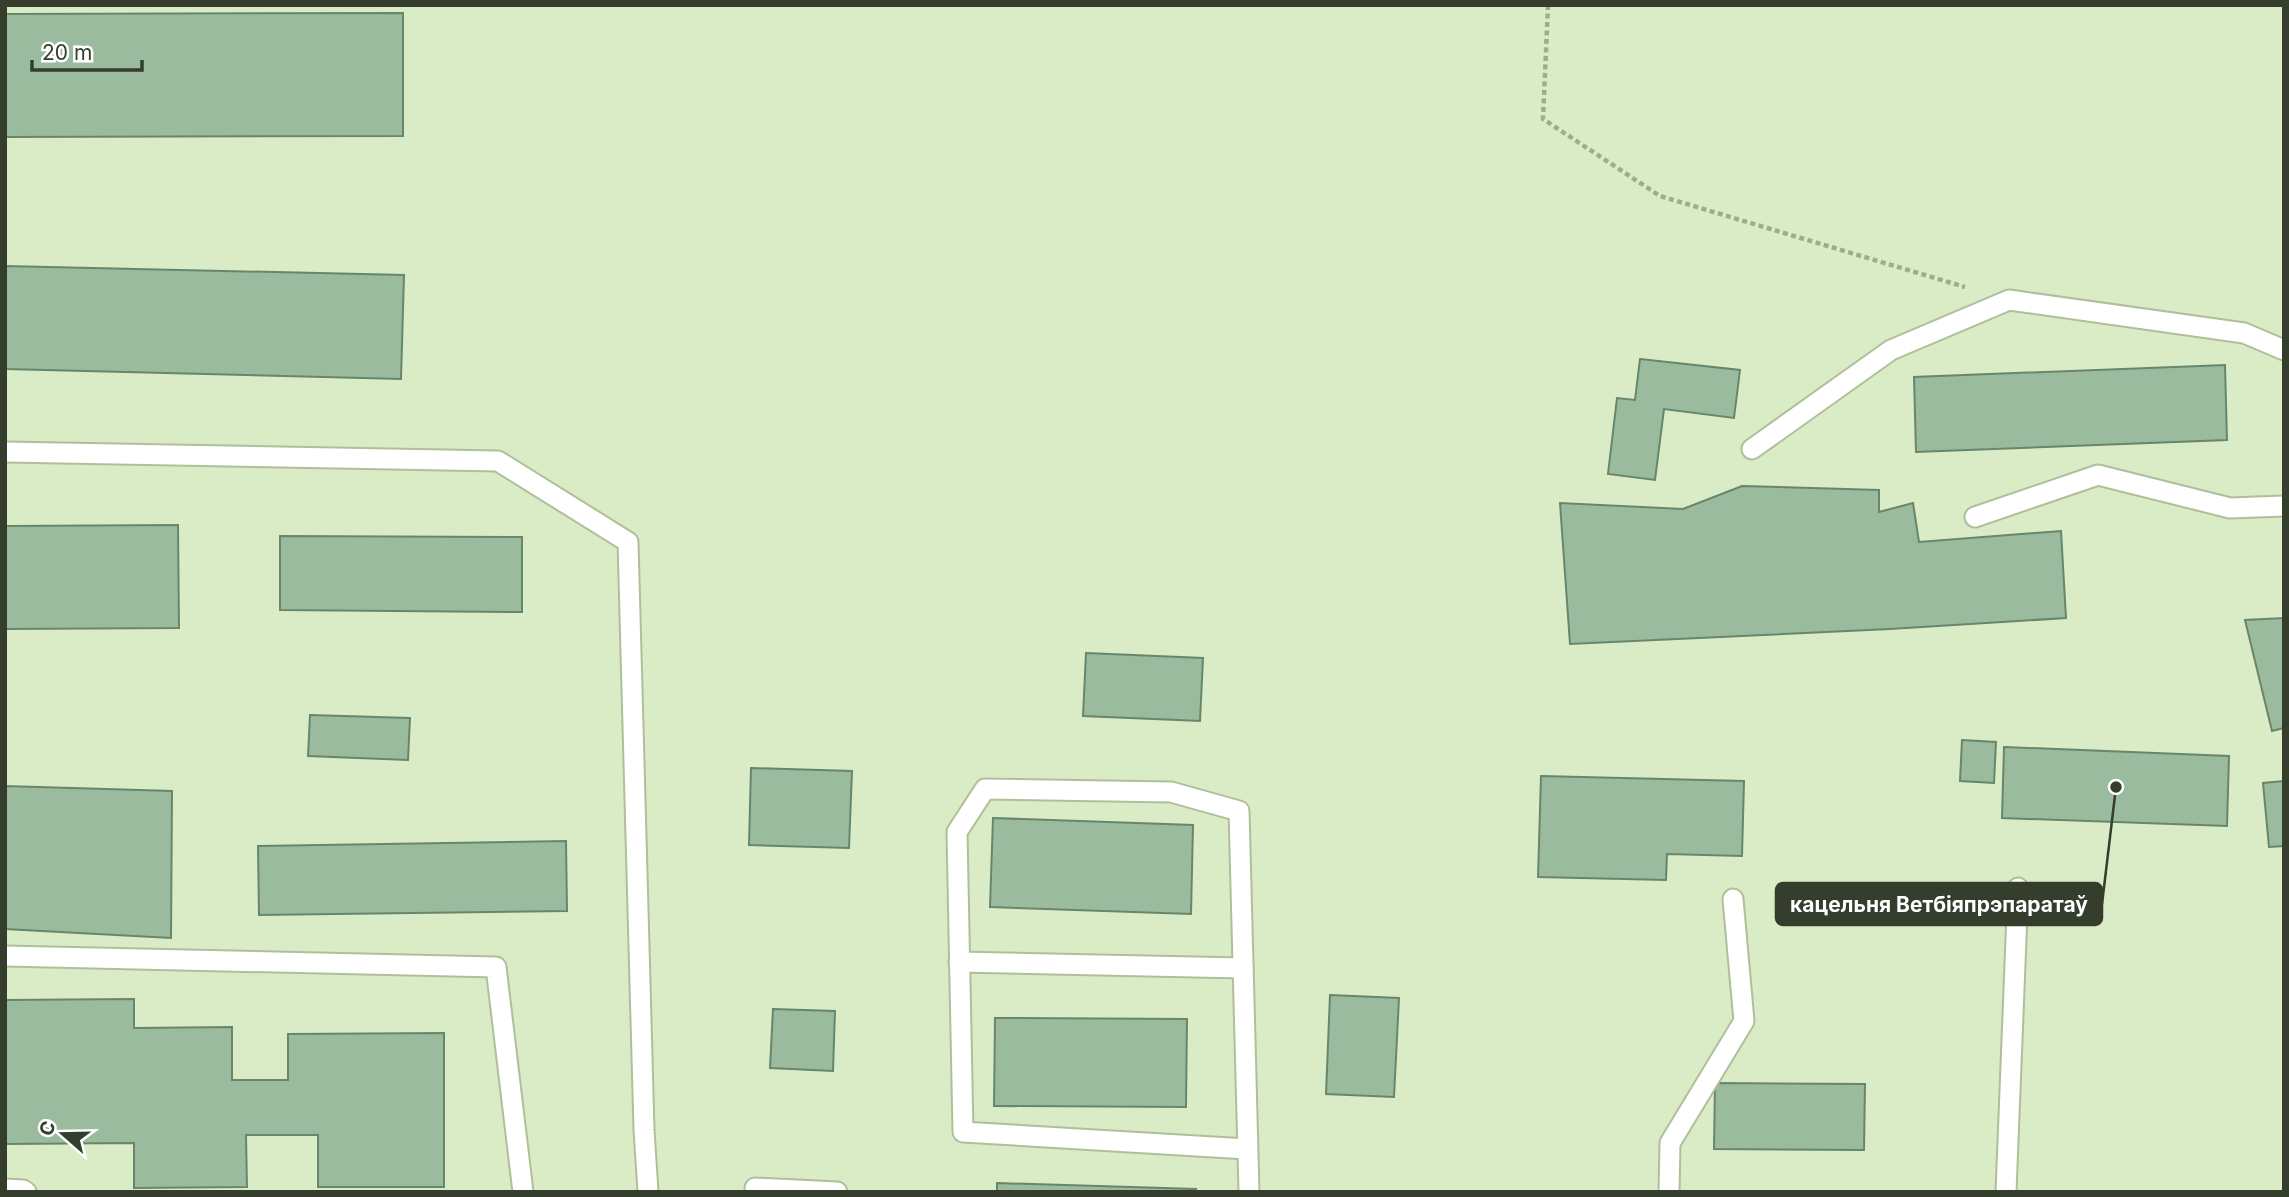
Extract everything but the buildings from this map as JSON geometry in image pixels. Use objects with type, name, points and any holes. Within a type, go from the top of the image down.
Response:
[{"type":"lane","points":[[1752,449],[1891,350],[2009,300],[2244,333],[2284,350]]},
{"type":"lane","points":[[5,452],[498,461],[628,542],[648,1192]]},
{"type":"lane","points":[[1975,517],[2098,475],[2230,508],[2284,506]]},
{"type":"lane","points":[[1247,1149],[962,1132],[957,832],[985,789],[1171,792],[1239,811],[1243,968],[1248,1192]]},
{"type":"lane","points":[[2006,1192],[2018,888]]},
{"type":"lane","points":[[1669,1192],[1670,1143],[1744,1021],[1733,898]]},
{"type":"lane","points":[[5,956],[496,967],[523,1192]]},
{"type":"lane","points":[[959,962],[1243,968]]},
{"type":"lane","points":[[755,1188],[837,1192]]},
{"type":"lane","points":[[5,1189],[23,1189],[26,1192]]},
{"type":"path","points":[[1548,5],[1543,119],[1660,196],[2009,300]]},
{"type":"place","name":"кацельня Ветбіяпрэпаратаў","points":[[2116,787]]}]
